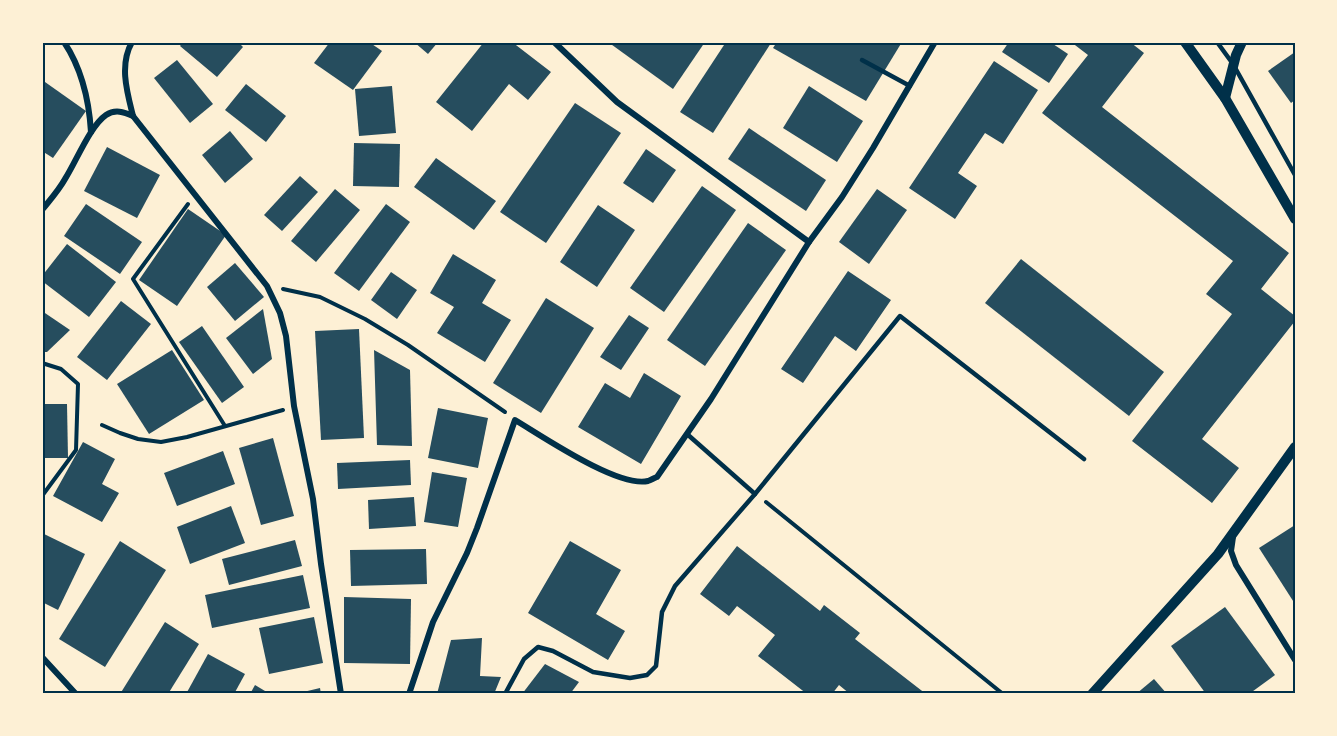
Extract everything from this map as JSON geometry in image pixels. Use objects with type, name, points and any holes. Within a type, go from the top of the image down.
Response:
[{"type":"street","points":[[64,42],[72,53],[83,80],[90,112],[91,132]]},
{"type":"street","points":[[132,42],[124,65],[133,116],[267,286],[280,313],[286,336],[294,406],[313,498],[341,694]]},
{"type":"street","points":[[554,42],[617,102],[809,242]]},
{"type":"street","points":[[409,694],[433,622],[471,545],[515,420],[584,461],[608,472],[646,482],[657,477],[711,399],[809,242],[842,197],[935,42]]},
{"type":"street","points":[[1185,42],[1225,98],[1295,219]]},
{"type":"street","points":[[1225,98],[1233,64],[1242,42]]},
{"type":"street","points":[[42,210],[64,181],[91,132],[106,115],[123,112],[133,116]]},
{"type":"street","points":[[1092,694],[1218,554],[1295,447]]},
{"type":"street","points":[[1234,533],[1231,546],[1233,560],[1295,660]]},
{"type":"street","points":[[42,657],[76,694]]},
{"type":"lane","points":[[1217,42],[1233,64],[1295,175]]},
{"type":"lane","points":[[862,60],[910,86]]},
{"type":"lane","points":[[505,694],[524,659],[538,647],[553,651],[593,672],[630,678],[647,675],[656,666],[662,612],[675,586],[755,494],[900,316],[1084,459]]},
{"type":"lane","points":[[687,434],[755,494]]},
{"type":"path","points":[[195,194],[133,279],[225,426]]},
{"type":"path","points":[[267,286],[320,297],[365,319],[408,345],[515,420]]},
{"type":"path","points":[[42,363],[61,369],[78,384],[76,450],[42,496]]},
{"type":"path","points":[[102,425],[138,439],[161,442],[294,406]]},
{"type":"path","points":[[755,494],[1003,694]]},
{"type":"building","points":[[183,42],[238,42],[243,47],[217,77],[180,46]]},
{"type":"building","points":[[330,42],[369,42],[382,51],[353,90],[314,63]]},
{"type":"building","points":[[414,42],[438,42],[428,54]]},
{"type":"building","points":[[484,42],[512,42],[551,72],[528,100],[509,84],[472,131],[436,102]]},
{"type":"building","points":[[608,42],[705,42],[673,89]]},
{"type":"building","points":[[726,42],[771,43],[713,133],[680,112]]},
{"type":"building","points":[[777,42],[902,42],[866,101],[773,48]]},
{"type":"building","points":[[1009,42],[1050,42],[1068,54],[1049,83],[1002,52]]},
{"type":"building","points":[[1071,42],[1130,42],[1144,53],[1102,107],[1289,253],[1261,289],[1295,316],[1295,321],[1202,439],[1239,468],[1212,503],[1132,441],[1232,314],[1206,294],[1233,261],[1042,113],[1088,55]]},
{"type":"building","points":[[1295,52],[1295,100],[1291,103],[1268,71]]},
{"type":"building","points":[[177,60],[213,104],[190,123],[154,78]]},
{"type":"building","points":[[994,61],[1038,90],[1003,144],[985,133],[958,173],[977,186],[955,219],[909,188]]},
{"type":"building","points":[[45,82],[86,111],[53,158],[42,151],[42,86]]},
{"type":"building","points":[[246,84],[286,116],[266,142],[225,110]]},
{"type":"building","points":[[392,86],[396,133],[359,136],[355,89]]},
{"type":"building","points":[[809,86],[863,121],[837,162],[783,128]]},
{"type":"building","points":[[575,103],[621,133],[546,243],[500,212]]},
{"type":"building","points":[[749,128],[826,180],[806,211],[728,159]]},
{"type":"building","points":[[230,131],[253,159],[225,183],[202,155]]},
{"type":"building","points":[[354,143],[400,144],[399,187],[353,186]]},
{"type":"building","points":[[107,147],[160,175],[137,218],[84,191]]},
{"type":"building","points":[[646,149],[676,170],[653,203],[623,183]]},
{"type":"building","points":[[436,158],[496,201],[474,230],[414,187]]},
{"type":"building","points":[[300,176],[318,192],[282,231],[264,215]]},
{"type":"building","points":[[702,186],[736,210],[664,312],[630,288]]},
{"type":"building","points":[[335,189],[360,210],[316,262],[291,241]]},
{"type":"building","points":[[877,189],[907,210],[869,264],[839,242]]},
{"type":"building","points":[[86,204],[142,242],[120,274],[64,236]]},
{"type":"building","points":[[386,204],[410,222],[359,291],[334,273]]},
{"type":"building","points":[[598,205],[635,230],[597,287],[560,262]]},
{"type":"building","points":[[188,209],[226,235],[177,306],[139,280]]},
{"type":"building","points":[[748,223],[786,250],[705,366],[667,340]]},
{"type":"building","points":[[67,244],[116,282],[89,317],[42,281],[42,276]]},
{"type":"building","points":[[453,254],[496,280],[482,303],[511,320],[485,362],[437,333],[454,307],[430,293]]},
{"type":"building","points":[[1021,259],[1164,372],[1129,416],[985,303]]},
{"type":"building","points":[[235,263],[264,297],[235,321],[207,287]]},
{"type":"building","points":[[848,271],[891,300],[856,351],[835,336],[803,383],[781,369]]},
{"type":"building","points":[[391,272],[417,290],[397,319],[371,300]]},
{"type":"building","points":[[546,298],[594,328],[541,413],[493,383]]},
{"type":"building","points":[[121,301],[151,324],[107,380],[77,357]]},
{"type":"building","points":[[263,309],[272,359],[253,374],[226,338]]},
{"type":"building","points":[[42,311],[70,330],[47,352],[42,352]]},
{"type":"building","points":[[629,315],[649,328],[621,370],[600,357]]},
{"type":"building","points":[[202,326],[244,387],[222,403],[179,342]]},
{"type":"building","points":[[359,329],[364,438],[321,440],[315,331]]},
{"type":"building","points":[[172,350],[204,400],[149,434],[117,384]]},
{"type":"building","points":[[374,350],[410,370],[412,446],[377,445]]},
{"type":"building","points":[[644,373],[681,396],[641,464],[578,427],[605,383],[630,398]]},
{"type":"building","points":[[42,404],[67,404],[68,458],[42,458]]},
{"type":"building","points":[[438,408],[488,418],[478,468],[428,458]]},
{"type":"building","points":[[273,438],[294,516],[261,525],[239,448]]},
{"type":"building","points":[[83,442],[115,459],[102,484],[119,493],[102,522],[53,496]]},
{"type":"building","points":[[223,451],[235,484],[177,506],[164,473]]},
{"type":"building","points":[[410,460],[411,485],[338,489],[337,463]]},
{"type":"building","points":[[432,472],[467,478],[458,527],[424,522]]},
{"type":"building","points":[[414,497],[416,526],[369,529],[368,500]]},
{"type":"building","points":[[231,506],[245,543],[190,564],[177,527]]},
{"type":"building","points":[[1295,525],[1295,604],[1259,548]]},
{"type":"building","points":[[42,533],[85,554],[58,610],[42,602]]},
{"type":"building","points":[[295,540],[302,566],[229,585],[222,559]]},
{"type":"building","points":[[120,541],[166,570],[105,667],[59,639]]},
{"type":"building","points":[[570,541],[621,570],[596,614],[625,631],[608,660],[528,613]]},
{"type":"building","points":[[737,546],[820,611],[824,605],[860,633],[855,639],[926,694],[850,694],[839,685],[832,694],[807,694],[758,656],[775,635],[737,606],[729,616],[700,594]]},
{"type":"building","points":[[426,549],[427,584],[351,586],[350,550]]},
{"type":"building","points":[[303,575],[310,608],[212,628],[205,595]]},
{"type":"building","points":[[344,597],[411,599],[410,664],[344,663]]},
{"type":"building","points":[[1225,607],[1275,675],[1249,694],[1206,694],[1171,646]]},
{"type":"building","points":[[314,617],[323,663],[269,674],[259,628]]},
{"type":"building","points":[[165,622],[199,644],[168,694],[120,694]]},
{"type":"building","points":[[482,638],[480,676],[501,677],[494,694],[437,694],[451,640]]},
{"type":"building","points":[[208,654],[245,674],[234,694],[186,694]]},
{"type":"building","points":[[545,664],[579,682],[570,694],[522,694]]},
{"type":"building","points":[[1154,679],[1167,694],[1136,694]]},
{"type":"building","points":[[255,685],[270,694],[250,694]]},
{"type":"building","points":[[320,688],[321,694],[299,694],[299,693]]}]
